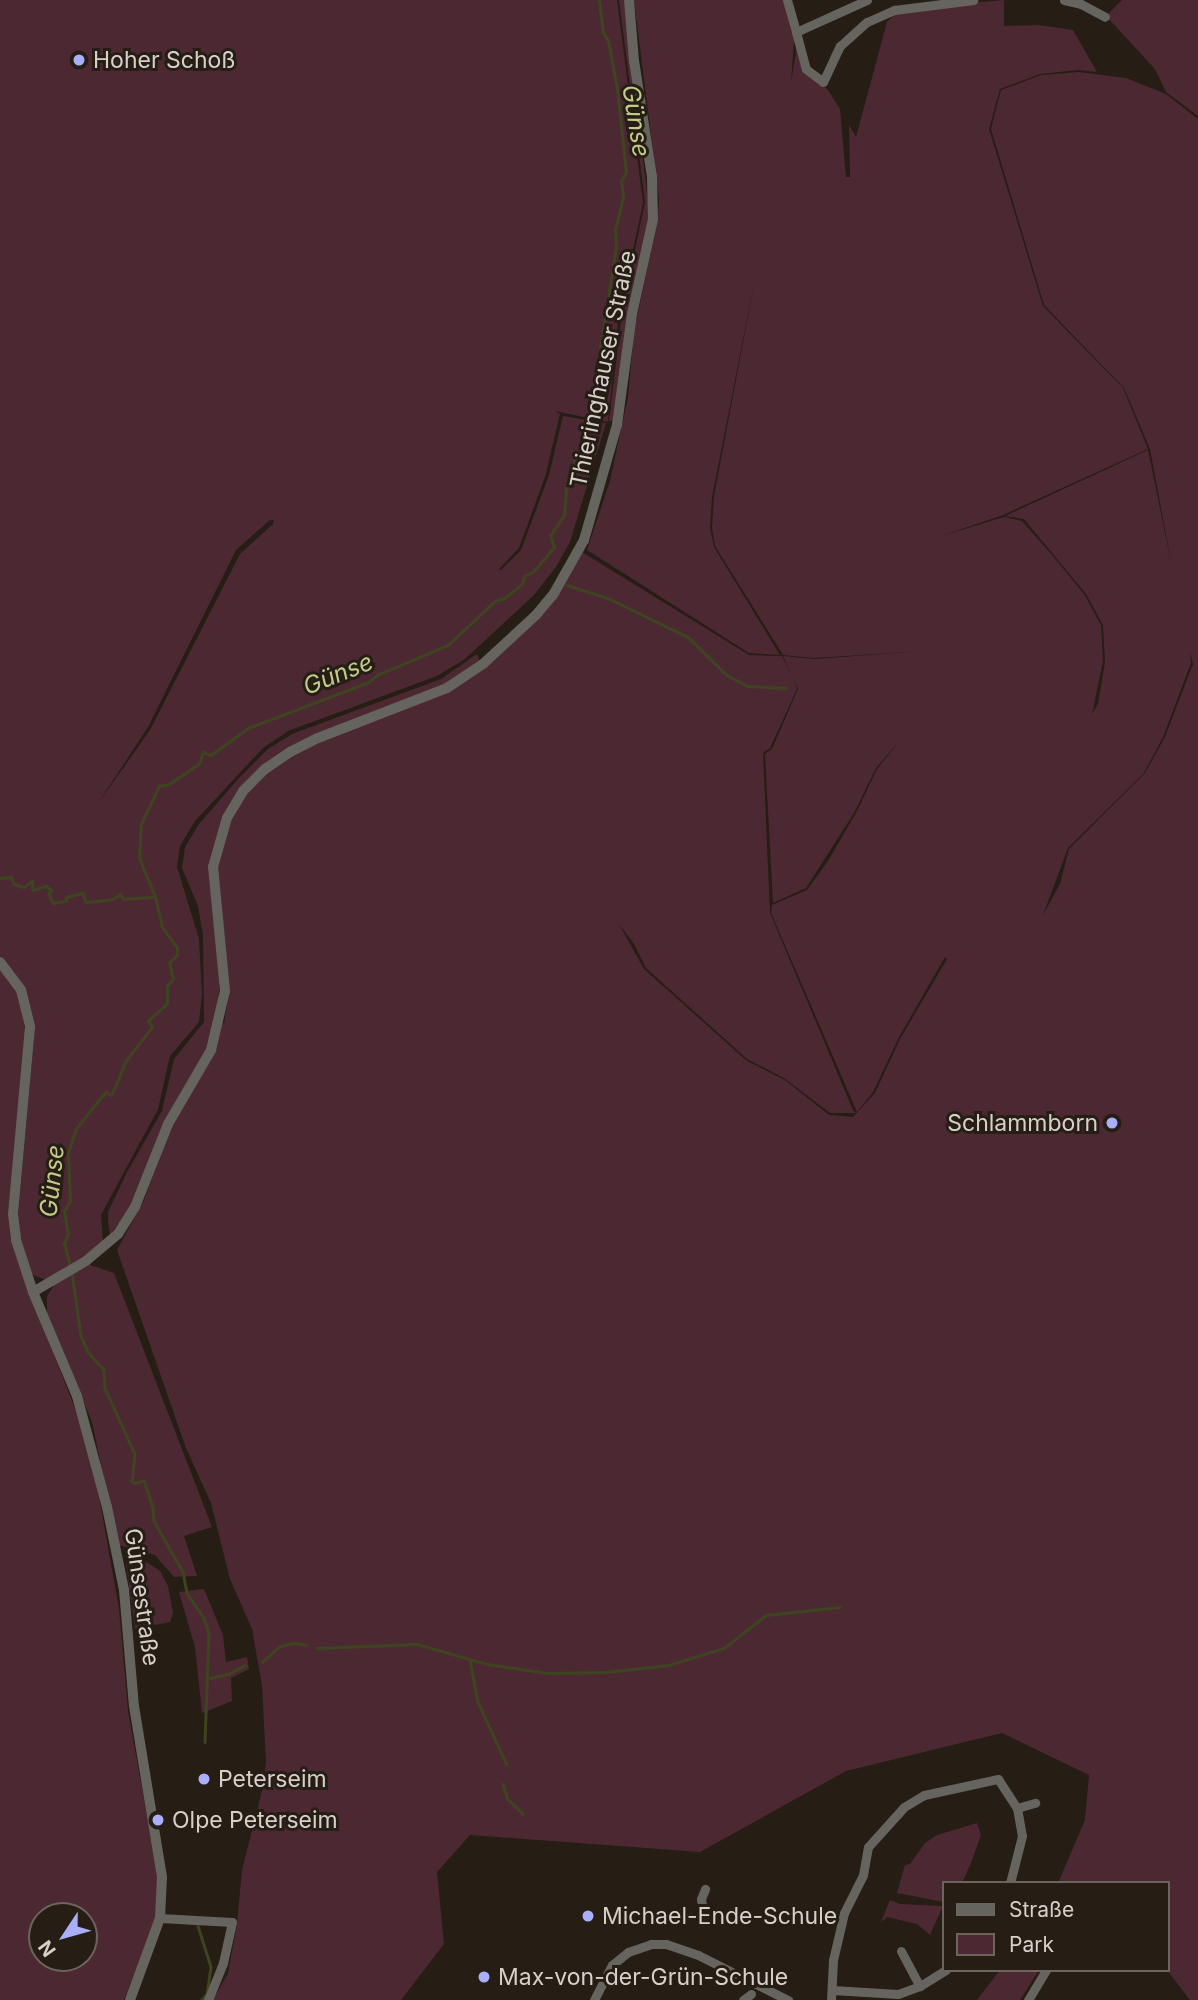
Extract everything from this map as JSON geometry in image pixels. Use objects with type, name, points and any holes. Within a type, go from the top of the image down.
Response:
[{"type":"street","name":"Thieringhauser Straße","points":[[33,1292],[78,1266],[107,1245],[135,1207],[168,1124],[211,1050],[225,991],[213,867],[226,818],[243,791],[265,769],[290,752],[318,738],[447,688],[482,664],[536,615],[560,584],[584,540],[617,425],[632,314],[653,219],[652,177],[634,61],[629,0]]},
{"type":"street","points":[[788,0],[806,69],[823,82],[840,46],[867,22],[894,10],[973,0]]},
{"type":"street","points":[[796,32],[867,0]]},
{"type":"street","points":[[1064,0],[1081,4],[1105,17]]},
{"type":"street","name":"Günsestraße","points":[[0,962],[21,990],[29,1015],[28,1069],[13,1214],[16,1240],[33,1292],[78,1396],[107,1507],[124,1590],[134,1706],[162,1877],[160,1918],[130,2000]]},
{"type":"street","points":[[944,1972],[920,1986],[898,1994],[832,1995],[833,1960],[844,1913],[863,1875],[868,1847],[904,1807],[924,1795],[998,1779],[1017,1808],[1022,1836],[1011,1881]]},
{"type":"street","points":[[1017,1808],[1035,1803]]},
{"type":"street","points":[[704,1915],[701,1899],[705,1889]]},
{"type":"street","points":[[160,1918],[232,1922],[223,1963],[208,2000]]},
{"type":"street","points":[[594,2000],[612,1965],[628,1952],[650,1944],[666,1944],[698,1955],[788,2000]]},
{"type":"street","points":[[901,1951],[920,1986]]},
{"type":"street","points":[[1028,2000],[1045,1972]]},
{"type":"green space","points":[[0,0],[617,0],[643,203],[619,314],[608,422],[555,411],[560,414],[545,477],[519,548],[499,569],[521,550],[549,475],[563,416],[606,423],[570,542],[556,567],[533,596],[465,659],[437,676],[288,731],[263,748],[195,821],[180,846],[177,867],[199,939],[202,994],[199,1022],[170,1056],[158,1109],[101,1215],[103,1243],[84,1259],[47,1280],[30,1274],[20,1241],[18,1216],[34,1038],[31,1015],[24,988],[0,956]],"holes":[[[270,520],[274,520],[273,524],[240,554],[150,730],[97,805],[148,727],[236,550]]]},
{"type":"green space","points":[[619,0],[624,0],[650,218],[613,421],[609,421],[622,313],[645,202]]},
{"type":"green space","points":[[634,0],[784,0],[794,40],[791,82],[797,47],[802,67],[828,90],[840,109],[846,177],[850,177],[849,125],[856,137],[887,22],[900,9],[1004,0],[1004,26],[1038,25],[1073,30],[1097,72],[1078,70],[1040,74],[1000,89],[989,129],[1043,306],[1123,388],[1148,449],[1003,515],[941,536],[1004,517],[1022,521],[1053,556],[1084,594],[1101,625],[1103,661],[1092,714],[1098,704],[1105,662],[1103,625],[1086,594],[1024,519],[1005,516],[1148,450],[1172,567],[1150,449],[1124,388],[1044,305],[991,129],[1001,90],[1041,75],[1079,72],[1126,78],[1166,94],[1198,119],[1198,2000],[1190,2000],[1169,1972],[1170,1881],[1059,1881],[1085,1820],[1089,1775],[1002,1733],[846,1771],[700,1852],[470,1835],[437,1872],[444,1944],[401,2000],[213,2000],[228,1973],[237,1924],[242,1870],[263,1787],[266,1762],[262,1685],[252,1629],[230,1579],[211,1503],[186,1448],[117,1250],[144,1200],[171,1126],[167,1119],[131,1207],[110,1235],[108,1221],[108,1212],[127,1172],[162,1111],[174,1059],[204,1022],[203,935],[198,906],[182,868],[185,847],[199,824],[268,749],[292,734],[441,679],[477,654],[480,662],[444,686],[316,735],[262,766],[240,789],[223,817],[209,868],[221,968],[216,1022],[224,1023],[229,993],[216,885],[217,865],[221,843],[245,793],[266,770],[319,741],[446,692],[483,667],[542,612],[582,552],[749,655],[782,656],[793,678],[783,656],[815,659],[923,651],[814,658],[783,655],[715,546],[712,528],[714,496],[756,274],[712,497],[710,528],[714,547],[780,655],[749,653],[587,550],[610,481],[628,397],[634,331],[658,219],[659,199]],"holes":[[[1190,652],[1193,664],[1165,737],[1145,773],[1069,849],[1060,884],[1043,915],[1068,848],[1144,773],[1163,737],[1191,663]],[[795,683],[798,689],[772,749],[765,754],[773,903],[806,888],[854,813],[876,768],[902,738],[877,769],[856,813],[828,861],[807,890],[772,905],[771,913],[857,1112],[873,1092],[899,1037],[945,957],[947,959],[900,1039],[875,1093],[853,1117],[829,1115],[785,1080],[747,1061],[644,969],[619,924],[634,944],[646,968],[747,1059],[784,1078],[830,1113],[856,1113],[770,913],[763,753],[770,748],[797,689]]]},
{"type":"green space","points":[[1122,0],[1198,0],[1198,116],[1166,92],[1155,69],[1106,16]]},
{"type":"green space","points":[[0,964],[18,990],[27,1041],[8,1213],[31,1297],[82,1426],[95,1474],[119,1609],[128,1711],[158,1877],[156,1918],[124,2000],[0,2000]]},
{"type":"green space","points":[[90,1265],[114,1273],[212,1527],[184,1536],[197,1576],[174,1577],[155,1555],[118,1545],[92,1422],[47,1313],[47,1296],[55,1284]]},
{"type":"green space","points":[[137,1561],[148,1563],[160,1571],[168,1586],[173,1613],[170,1622],[135,1629],[126,1564]]},
{"type":"green space","points":[[204,1589],[223,1635],[226,1662],[247,1657],[249,1669],[231,1678],[232,1701],[202,1713],[195,1647],[179,1592]]},
{"type":"green space","points":[[977,1823],[981,1835],[963,1881],[942,1881],[942,1902],[897,1893],[905,1865],[910,1864],[925,1843],[937,1835]]},
{"type":"green space","points":[[890,1900],[900,1904],[942,1906],[930,1935],[917,1924],[887,1917],[881,1922]]},
{"type":"green space","points":[[998,1972],[1038,1972],[1020,2000],[977,2000]]},
{"type":"waterway","name":"Günse","points":[[590,413],[616,247],[615,230],[623,197],[621,181],[626,172],[617,89],[608,41],[603,33],[599,0]]},
{"type":"waterway","name":"Günse","points":[[70,1266],[64,1244],[68,1234],[64,1211],[70,1201],[68,1153],[76,1129],[106,1092],[111,1095],[125,1062],[152,1027],[148,1021],[167,1003],[167,986],[173,979],[169,963],[177,955],[177,948],[162,927],[155,897],[139,858],[141,824],[159,786],[169,784],[199,764],[203,752],[211,755],[248,728],[369,682],[377,675],[448,645],[496,600],[503,599],[522,584],[524,576],[534,571],[554,547],[550,536],[564,515],[567,482],[576,473],[575,461],[581,454],[588,423]]},
{"type":"waterway","points":[[567,585],[608,598],[688,637],[727,675],[748,686],[786,688]]},
{"type":"waterway","points":[[0,878],[11,877],[14,884],[24,887],[32,881],[33,890],[46,886],[52,890],[49,894],[53,903],[66,901],[66,897],[83,893],[86,902],[113,899],[120,894],[124,899],[155,897]]},
{"type":"waterway","name":"Günse","points":[[72,1272],[81,1336],[88,1352],[104,1370],[105,1388],[135,1454],[132,1481],[135,1483],[144,1480],[153,1507],[154,1521],[183,1572],[187,1593],[204,1618],[209,1633],[205,1742]]},
{"type":"waterway","points":[[317,1648],[417,1644],[487,1664],[548,1673],[606,1672],[669,1665],[724,1648],[766,1615],[840,1607]]},
{"type":"waterway","points":[[262,1662],[280,1646],[294,1643],[306,1645]]},
{"type":"waterway","points":[[470,1660],[478,1702],[507,1765]]},
{"type":"waterway","points":[[210,1678],[228,1674],[245,1665]]},
{"type":"waterway","points":[[503,1784],[508,1799],[523,1814]]},
{"type":"waterway","name":"Günse","points":[[198,1926],[211,1967],[207,1994],[202,2000]]},
{"type":"place","name":"Hoher Schoß","points":[[79,60]]},
{"type":"place","name":"Schlammborn","points":[[1112,1123]]},
{"type":"place","name":"Peterseim","points":[[204,1779]]},
{"type":"place","name":"Olpe Peterseim","points":[[158,1820]]},
{"type":"place","name":"Michael-Ende-Schule","points":[[588,1916]]},
{"type":"place","name":"Max-von-der-Grün-Schule","points":[[484,1977]]}]
